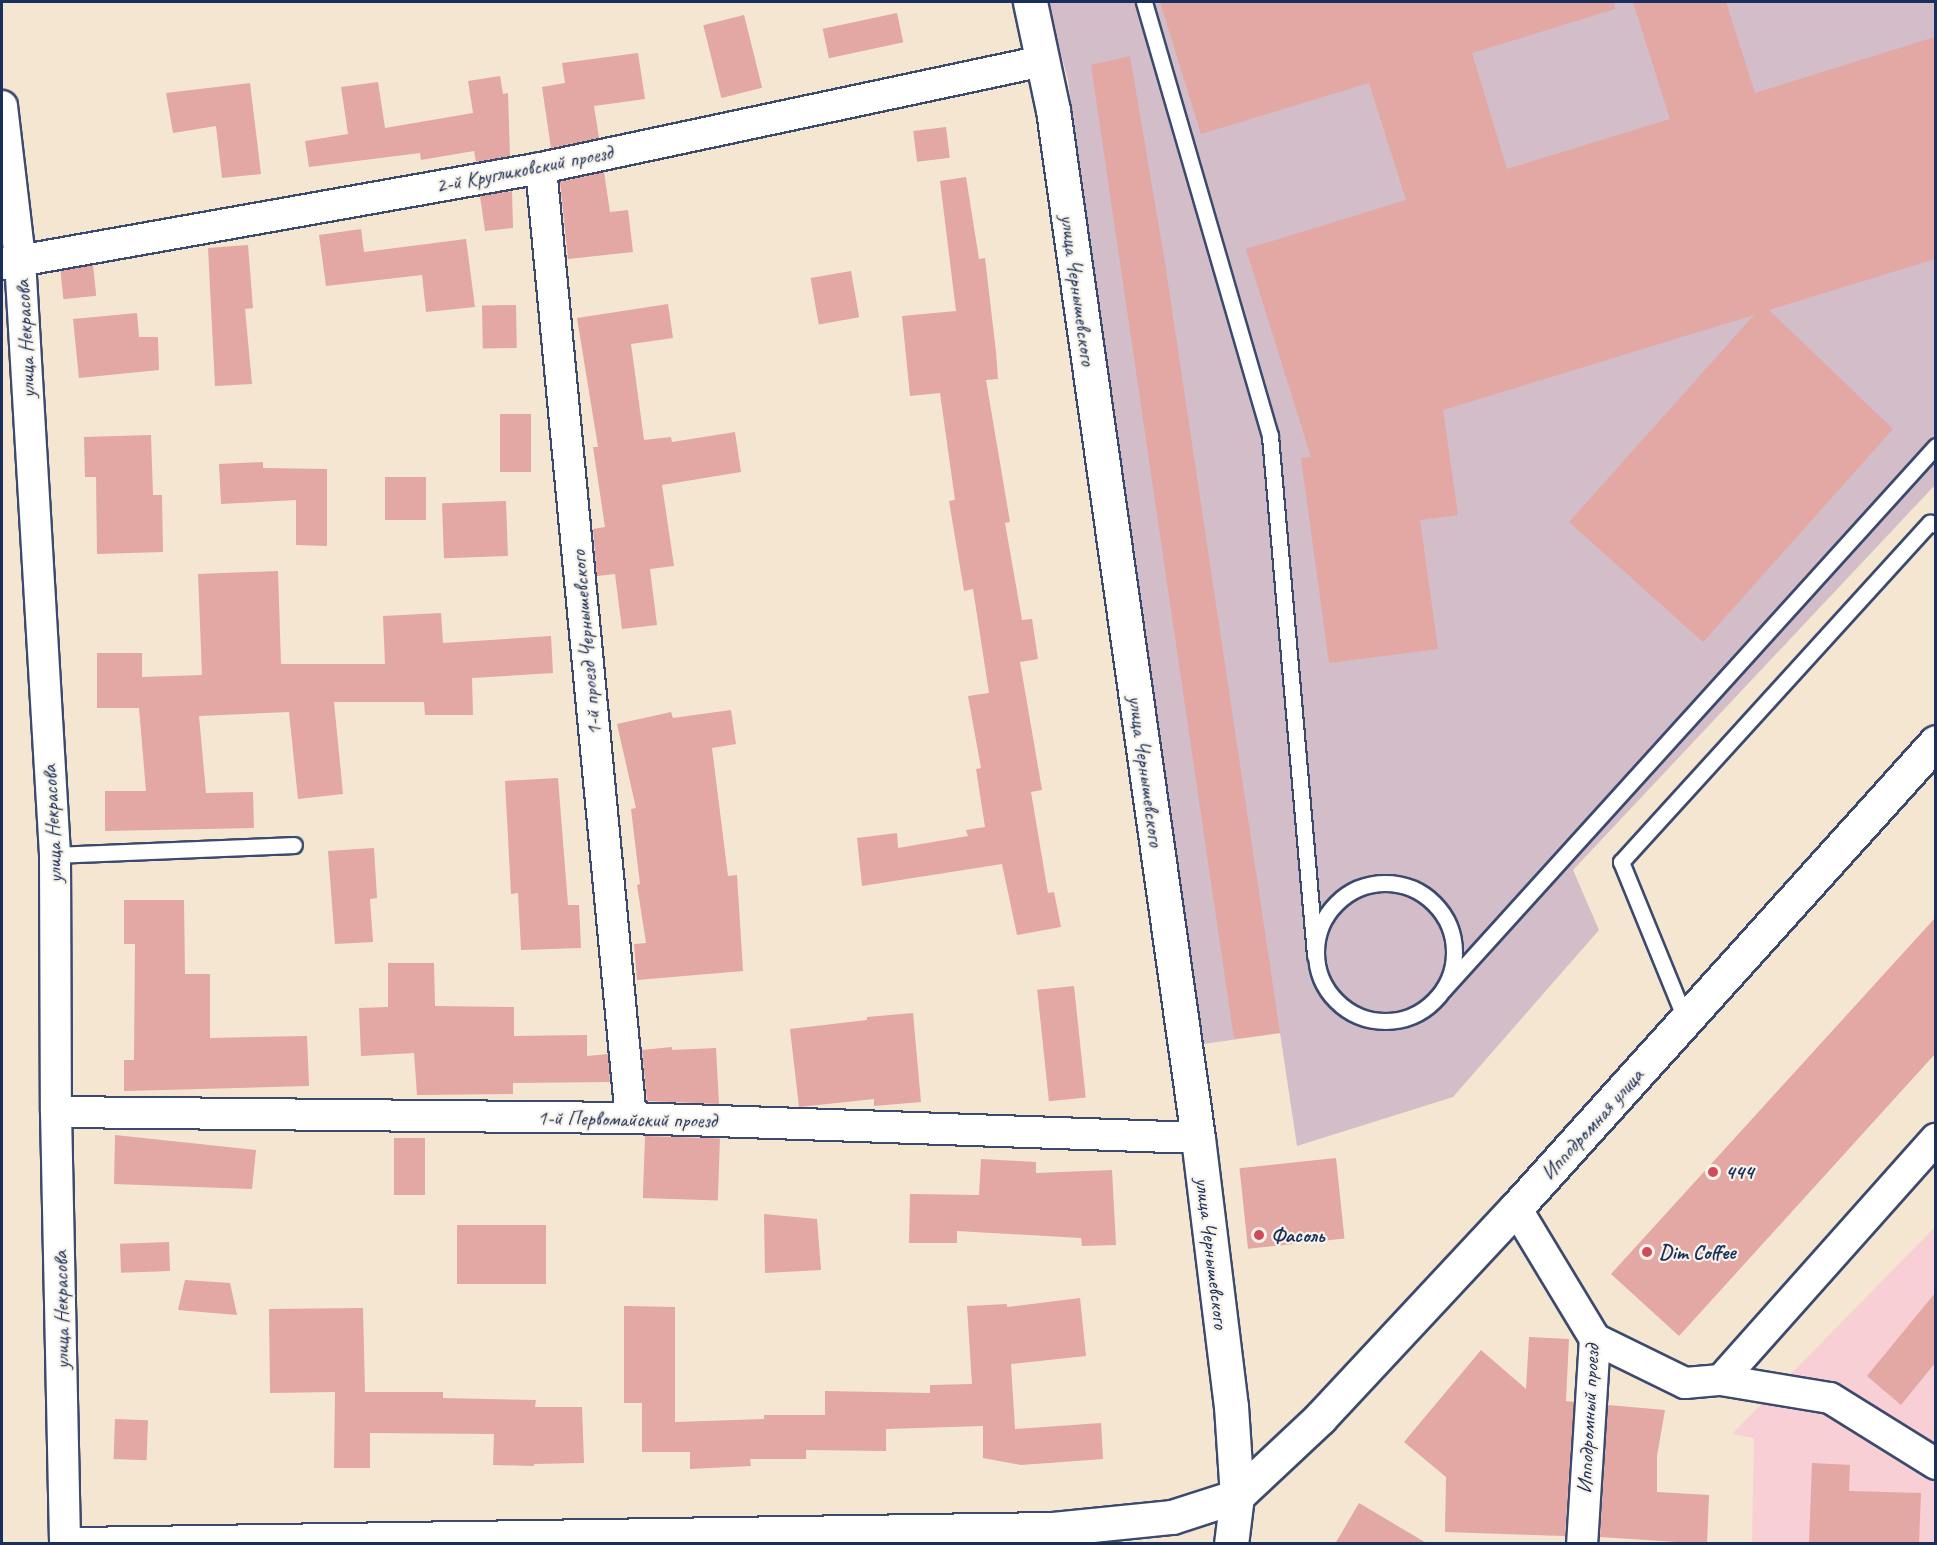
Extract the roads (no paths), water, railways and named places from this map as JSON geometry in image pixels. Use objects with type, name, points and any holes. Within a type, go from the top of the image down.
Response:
[{"type":"street","name":"улица Чернышевского","points":[[1030,2],[1053,110],[1198,1138],[1231,1407],[1237,1496],[1231,1544]]},
{"type":"street","name":"2-й Кругликовский проезд","points":[[11,262],[541,168],[1043,61]]},
{"type":"street","name":"улица Некрасова","points":[[2,106],[11,262],[55,855],[56,1112],[65,1544]]},
{"type":"street","name":"1-й проезд Чернышевского","points":[[541,168],[632,1118]]},
{"type":"street","name":"Ипподромная улица","points":[[1237,1496],[1320,1418],[1516,1208],[1935,742]]},
{"type":"street","name":"1-й Первомайский проезд","points":[[56,1112],[632,1118],[1198,1138]]},
{"type":"street","points":[[1721,1380],[1935,1139]]},
{"type":"street","name":"Ипподромный проезд","points":[[1516,1208],[1594,1339],[1582,1544]]},
{"type":"street","points":[[1594,1339],[1685,1383],[1721,1380],[1830,1398],[1935,1464]]},
{"type":"street","points":[[75,1544],[1053,1529],[1172,1517],[1237,1496]]},
{"type":"lane","points":[[1144,2],[1270,436],[1315,955],[1319,975],[1330,995],[1351,1012],[1369,1019],[1385,1021],[1414,1014],[1428,1006],[1935,446]]},
{"type":"lane","points":[[1686,1021],[1621,862],[1930,523],[1935,525]]},
{"type":"lane","points":[[55,855],[294,845]]},
{"type":"lane","points":[[1315,955],[1317,933],[1323,920],[1341,898],[1356,888],[1377,883],[1407,886],[1425,896],[1438,908],[1454,941],[1454,960],[1443,990]]},
{"type":"place","name":"444","points":[[1713,1172]]},
{"type":"place","name":"Фасоль","points":[[1259,1235]]},
{"type":"place","name":"Dim Coffee","points":[[1647,1252]]}]
